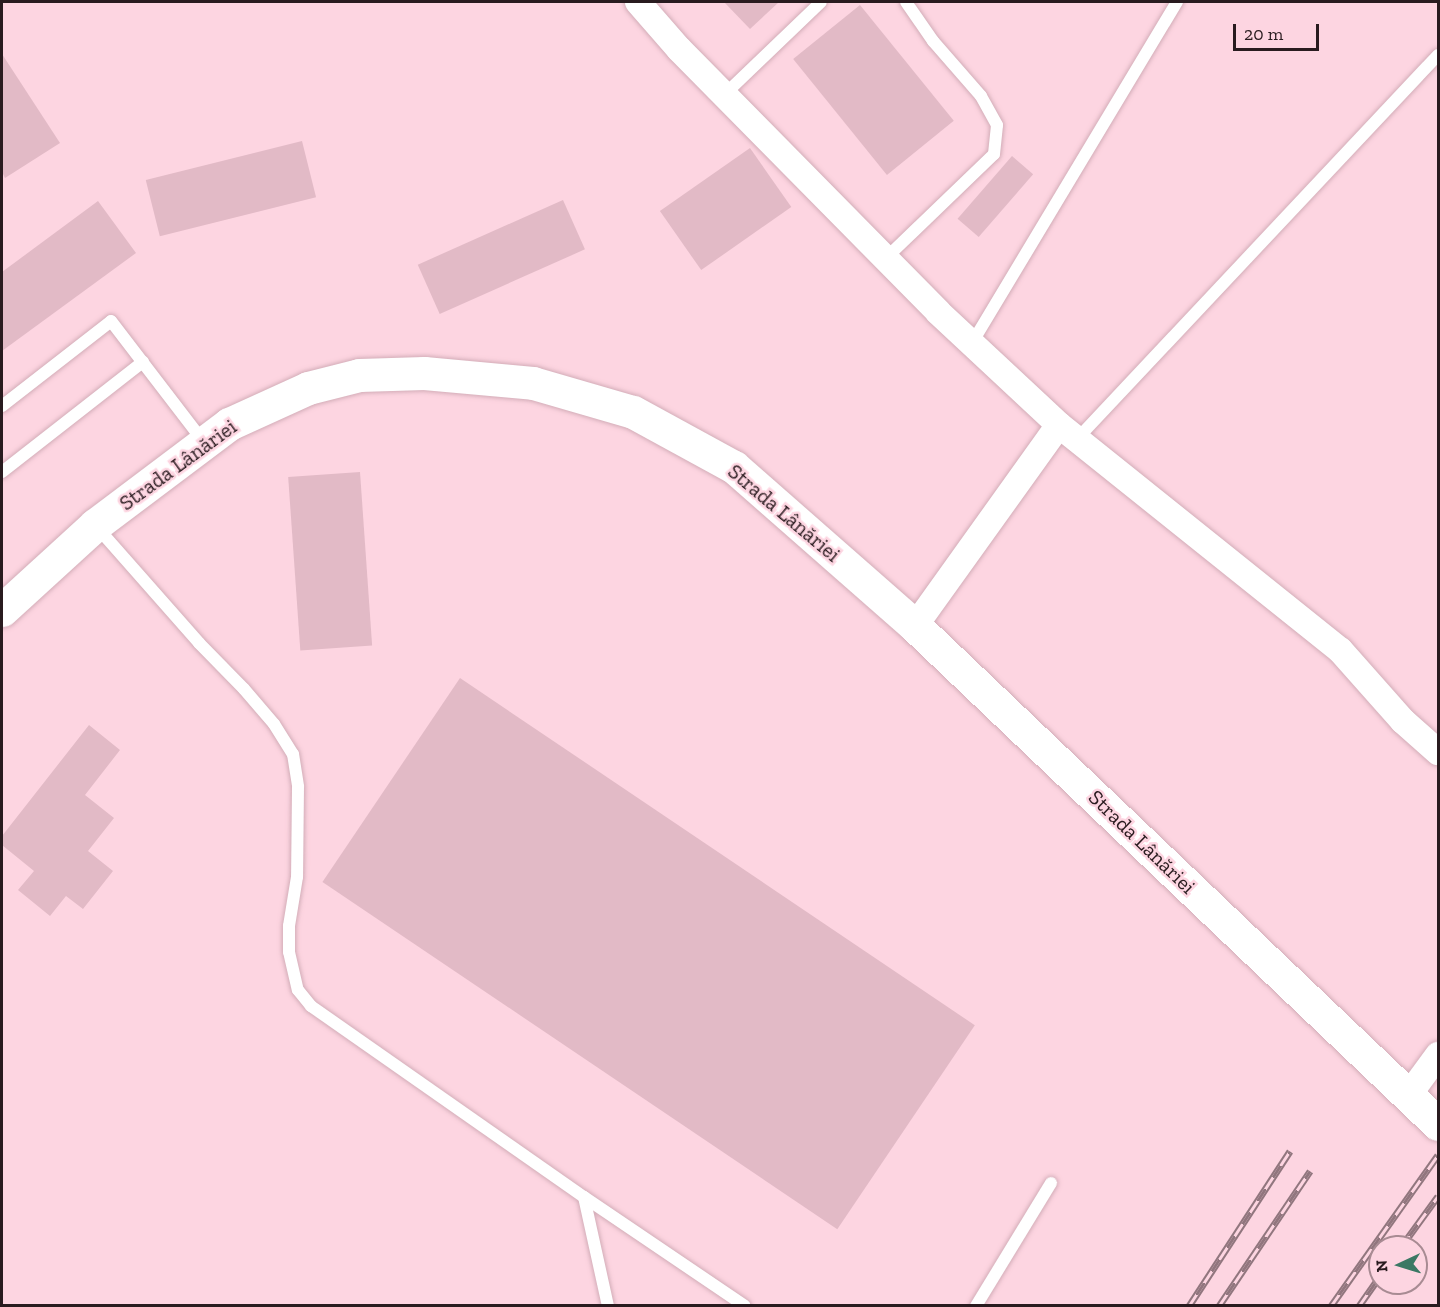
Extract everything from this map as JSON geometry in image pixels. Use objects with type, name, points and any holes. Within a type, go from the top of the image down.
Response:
[{"type":"street","points":[[638,2],[679,49],[724,95],[885,259],[972,343],[1068,432],[1340,650],[1403,721],[1438,752]]},
{"type":"street","name":"Strada Lânăriei","points":[[2,610],[15,587],[229,424],[308,388],[359,375],[424,373],[532,383],[633,412],[734,467],[915,626],[1438,1124]]},
{"type":"street","points":[[915,626],[1068,432]]},
{"type":"street","points":[[1408,1096],[1438,1055]]},
{"type":"lane","points":[[724,95],[821,2]]},
{"type":"lane","points":[[885,259],[994,154],[997,125],[981,96],[933,41],[906,2]]},
{"type":"lane","points":[[972,343],[1177,2]]},
{"type":"lane","points":[[1068,432],[1438,55]]},
{"type":"lane","points":[[2,406],[111,321],[205,443]]},
{"type":"lane","points":[[2,472],[142,362]]},
{"type":"lane","points":[[95,525],[199,643],[244,689],[274,724],[293,754],[298,787],[297,877],[289,926],[289,952],[297,990],[311,1006],[584,1197],[746,1305]]},
{"type":"lane","points":[[976,1305],[1051,1183]]},
{"type":"lane","points":[[584,1197],[608,1305]]},
{"type":"building","points":[[724,2],[779,2],[750,29]]},
{"type":"building","points":[[860,5],[954,121],[887,175],[793,59]]},
{"type":"building","points":[[2,54],[60,143],[5,178],[2,172]]},
{"type":"building","points":[[302,141],[316,197],[160,236],[146,180]]},
{"type":"building","points":[[750,148],[791,207],[701,270],[660,211]]},
{"type":"building","points":[[1012,156],[1033,174],[979,237],[958,219]]},
{"type":"building","points":[[563,200],[585,249],[440,314],[418,265]]},
{"type":"building","points":[[98,201],[136,253],[2,351],[2,272]]},
{"type":"building","points":[[360,472],[372,646],[300,651],[288,477]]},
{"type":"building","points":[[460,678],[975,1025],[837,1229],[322,882]]},
{"type":"building","points":[[89,725],[120,750],[85,795],[114,818],[88,851],[113,871],[83,909],[66,896],[50,916],[18,890],[34,871],[2,845],[2,836]]},
{"type":"railway","points":[[1189,1306],[1290,1151]]},
{"type":"railway","points":[[1331,1306],[1438,1155]]},
{"type":"railway","points":[[1219,1306],[1310,1171]]},
{"type":"railway","points":[[1410,1235],[1438,1196]]},
{"type":"railway","points":[[1359,1306],[1368,1293]]}]
